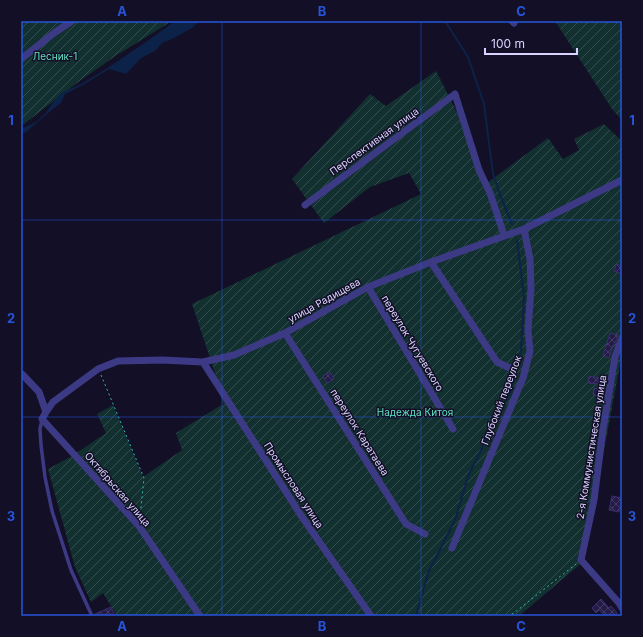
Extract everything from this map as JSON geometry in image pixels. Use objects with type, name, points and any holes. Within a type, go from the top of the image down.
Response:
[{"type":"street","points":[[21,59],[72,21]]},
{"type":"street","name":"Перспективная улица","points":[[305,205],[455,94],[479,170],[490,193],[504,236]]},
{"type":"street","name":"улица Радищева","points":[[42,419],[53,402],[98,369],[118,361],[162,360],[204,362],[234,355],[285,333],[368,287],[431,262],[524,229],[622,180]]},
{"type":"street","name":"Глубокий переулок","points":[[452,548],[523,378],[530,351],[528,330],[531,289],[530,260],[524,229]]},
{"type":"street","points":[[431,262],[497,362],[512,369]]},
{"type":"street","name":"переулок Чугуевского","points":[[368,287],[453,429]]},
{"type":"street","name":"переулок Каратаева","points":[[285,333],[406,524],[425,534]]},
{"type":"street","name":"2-я Коммунистическая улица","points":[[581,560],[594,500],[603,429],[615,357],[622,338]]},
{"type":"street","name":"Промысловая улица","points":[[204,362],[302,517],[372,616]]},
{"type":"street","points":[[21,374],[39,392],[46,412]]},
{"type":"street","name":"Октябрьская улица","points":[[42,419],[139,526],[200,616]]},
{"type":"street","points":[[581,560],[621,604]]},
{"type":"lane","points":[[42,419],[40,429],[41,445],[45,477],[52,511],[71,570],[92,616]]},
{"type":"path","points":[[98,369],[144,478],[139,526]]},
{"type":"path","points":[[507,616],[514,613],[581,560]]},
{"type":"green space","name":"Лесник-1","points":[[21,21],[172,21],[117,55],[81,80],[21,126]]},
{"type":"green space","points":[[555,21],[622,21],[622,120],[612,109]]},
{"type":"green space","name":"Надежда Китоя","points":[[436,71],[466,130],[483,186],[548,138],[563,159],[579,150],[574,139],[604,124],[622,141],[622,354],[583,562],[519,616],[117,616],[103,593],[91,602],[75,567],[48,469],[72,456],[106,433],[97,414],[113,405],[143,477],[182,450],[176,433],[223,404],[215,373],[192,304],[421,194],[409,173],[370,187],[324,223],[292,179],[370,94],[386,106]]},
{"type":"water","points":[[175,21],[200,21],[192,28],[162,43],[155,51],[141,58],[126,74],[109,69],[65,94],[61,103],[26,132],[21,134],[21,129],[36,122],[46,113],[61,93],[81,84],[106,69]]},
{"type":"building","points":[[616,264],[622,266],[622,274],[614,271]]},
{"type":"building","points":[[610,333],[618,335],[609,358],[603,356]]},
{"type":"building","points":[[330,372],[334,379],[327,383],[323,376]]},
{"type":"building","points":[[589,376],[599,378],[598,384],[588,383]]},
{"type":"building","points":[[594,388],[604,390],[602,397],[593,395]]},
{"type":"building","points":[[612,496],[622,498],[619,512],[609,510]]},
{"type":"building","points":[[601,599],[609,608],[611,606],[617,613],[613,616],[605,616],[599,610],[596,613],[592,608]]},
{"type":"building","points":[[111,607],[115,616],[95,616],[95,614]]},
{"type":"waterway","points":[[445,21],[468,57],[484,104],[493,174],[512,224]]},
{"type":"waterway","points":[[416,616],[428,573],[455,520],[469,474],[511,391],[521,350],[524,297],[517,240]]}]
